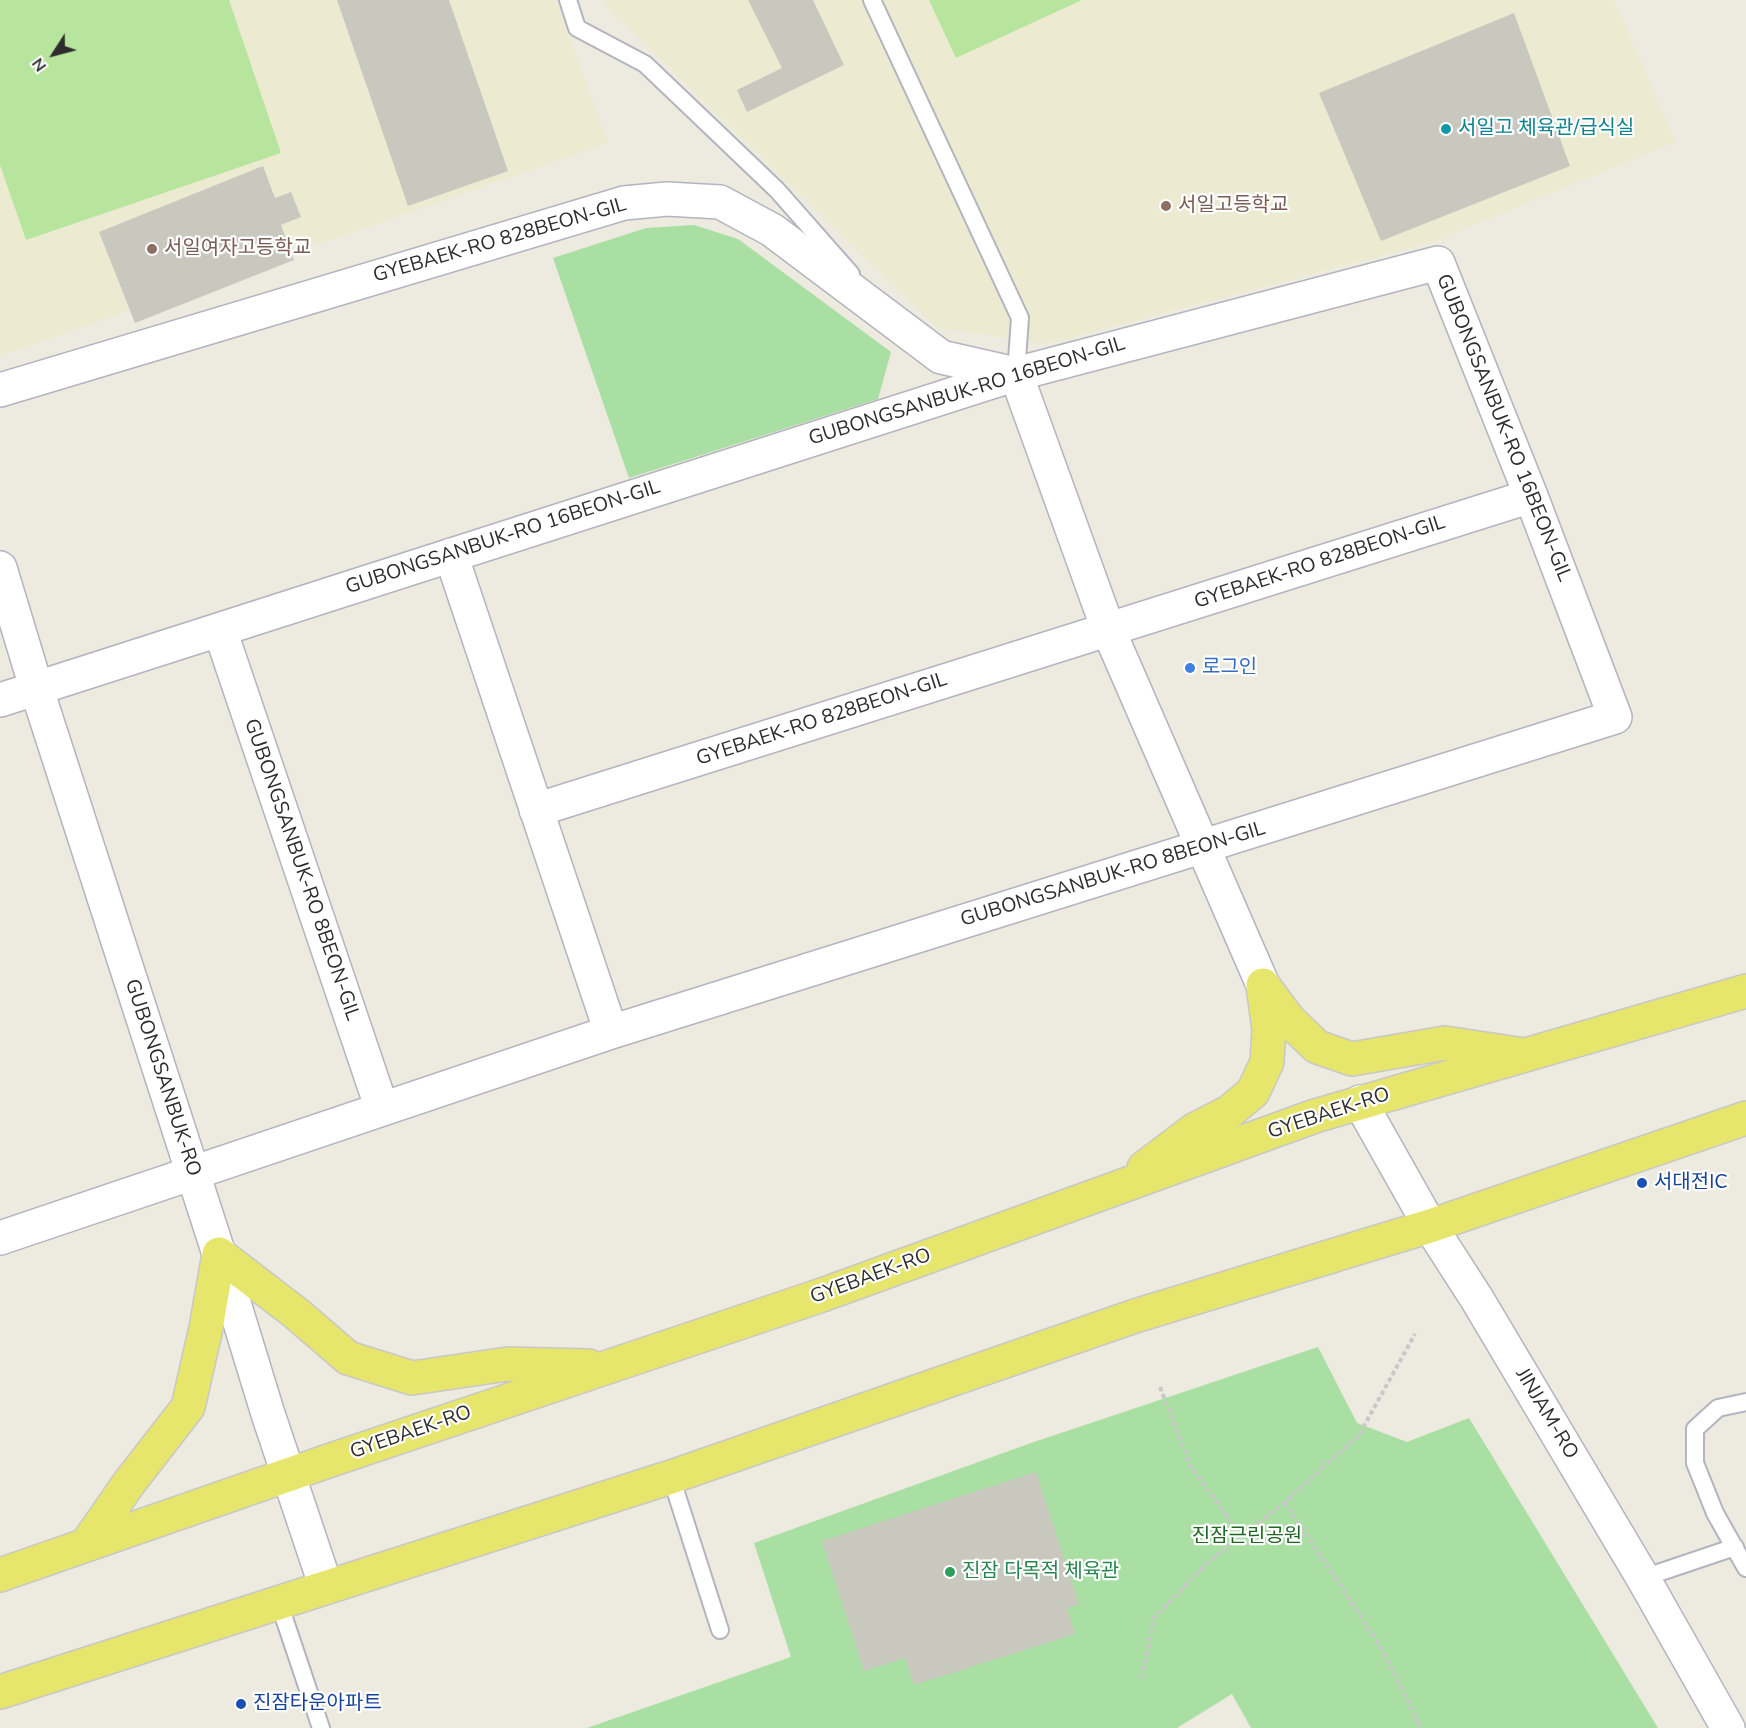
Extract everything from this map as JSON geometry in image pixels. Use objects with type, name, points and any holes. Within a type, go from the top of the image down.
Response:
[{"type":"main road","points":[[1263,985],[1289,1020],[1317,1047],[1352,1059],[1445,1043],[1529,1055]]},
{"type":"main road","points":[[1117,1188],[1194,1130],[1229,1112],[1253,1092],[1267,1062],[1269,1029],[1263,985]]},
{"type":"main road","name":"GYEBAEK-RO","points":[[0,1575],[822,1295],[1316,1116],[1746,991]]},
{"type":"main road","points":[[0,1692],[671,1477],[1135,1316],[1430,1226],[1746,1118]]},
{"type":"main road","points":[[86,1545],[129,1483],[188,1407],[206,1328],[219,1254],[297,1314],[348,1358],[412,1378],[508,1364],[611,1366]]},
{"type":"street","name":"GYEBAEK-RO 828BEON-GIL","points":[[0,390],[624,203],[667,198],[720,202],[772,230],[941,357],[1016,374]]},
{"type":"street","name":"GUBONGSANBUK-RO 16BEON-GIL","points":[[0,700],[1016,374],[1438,263],[1531,496],[1615,717]]},
{"type":"street","points":[[1016,374],[1108,629],[1263,985]]},
{"type":"street","name":"GYEBAEK-RO 828BEON-GIL","points":[[536,810],[1531,496]]},
{"type":"street","points":[[451,555],[611,1032]]},
{"type":"street","name":"GUBONGSANBUK-RO","points":[[0,568],[268,1414],[326,1587]]},
{"type":"street","name":"GUBONGSANBUK-RO 8BEON-GIL","points":[[220,630],[382,1109]]},
{"type":"street","name":"GUBONGSANBUK-RO 8BEON-GIL","points":[[0,1238],[611,1032],[1615,717]]},
{"type":"street","name":"JINJAM-RO","points":[[1360,1102],[1430,1226],[1477,1299],[1643,1578],[1728,1728]]},
{"type":"lane","points":[[568,0],[577,28],[645,64],[777,190],[891,320]]},
{"type":"lane","points":[[872,0],[1020,318],[1016,374]]},
{"type":"lane","points":[[1746,1402],[1718,1408],[1695,1429],[1695,1463],[1715,1513],[1746,1568]]},
{"type":"lane","points":[[671,1477],[720,1630]]},
{"type":"lane","points":[[1643,1578],[1735,1548]]},
{"type":"lane","points":[[279,1603],[321,1728]]},
{"type":"path","points":[[1142,1678],[1154,1618],[1208,1562],[1285,1502],[1359,1436],[1415,1334]]},
{"type":"path","points":[[1160,1387],[1191,1467],[1242,1536]]},
{"type":"path","points":[[1285,1502],[1382,1649],[1421,1728]]},
{"type":"shaded area","name":"서일여자고등학교","points":[[0,0],[556,0],[608,143],[0,356]]},
{"type":"shaded area","name":"서일고등학교","points":[[605,0],[1614,0],[1676,142],[1430,243],[1047,344],[937,328],[607,7]]},
{"type":"green space","points":[[0,0],[229,0],[281,153],[26,240],[0,165]]},
{"type":"green space","points":[[929,0],[1082,0],[956,58]]},
{"type":"green space","points":[[694,225],[738,239],[891,352],[878,399],[629,478],[553,258],[646,228]]},
{"type":"green space","name":"진잠근린공원","points":[[1318,1347],[1357,1423],[1407,1442],[1469,1418],[1658,1728],[1251,1728],[1232,1694],[1177,1728],[587,1728],[791,1657],[754,1543],[1031,1443]]},
{"type":"building","points":[[337,0],[449,0],[508,171],[408,206]]},
{"type":"building","points":[[748,0],[813,0],[844,65],[747,112],[737,90],[782,68]]},
{"type":"building","name":"서일고 체육관/급식실","points":[[1514,13],[1570,166],[1381,241],[1319,93]]},
{"type":"building","points":[[263,166],[275,198],[291,192],[301,217],[281,225],[294,260],[135,323],[99,232]]},
{"type":"building","name":"진잠 다목적 체육관","points":[[1036,1472],[1079,1604],[1067,1608],[1075,1634],[914,1685],[905,1658],[864,1671],[822,1541]]},
{"type":"place","name":"서일고 체육관/급식실","points":[[1446,129]]},
{"type":"place","name":"서일고등학교","points":[[1166,206]]},
{"type":"place","name":"서일여자고등학교","points":[[152,249]]},
{"type":"place","name":"로그인","points":[[1190,668]]},
{"type":"place","name":"서대전IC","points":[[1642,1183]]},
{"type":"place","name":"진잠 다목적 체육관","points":[[950,1572]]},
{"type":"place","name":"진잠타운아파트","points":[[241,1704]]}]
